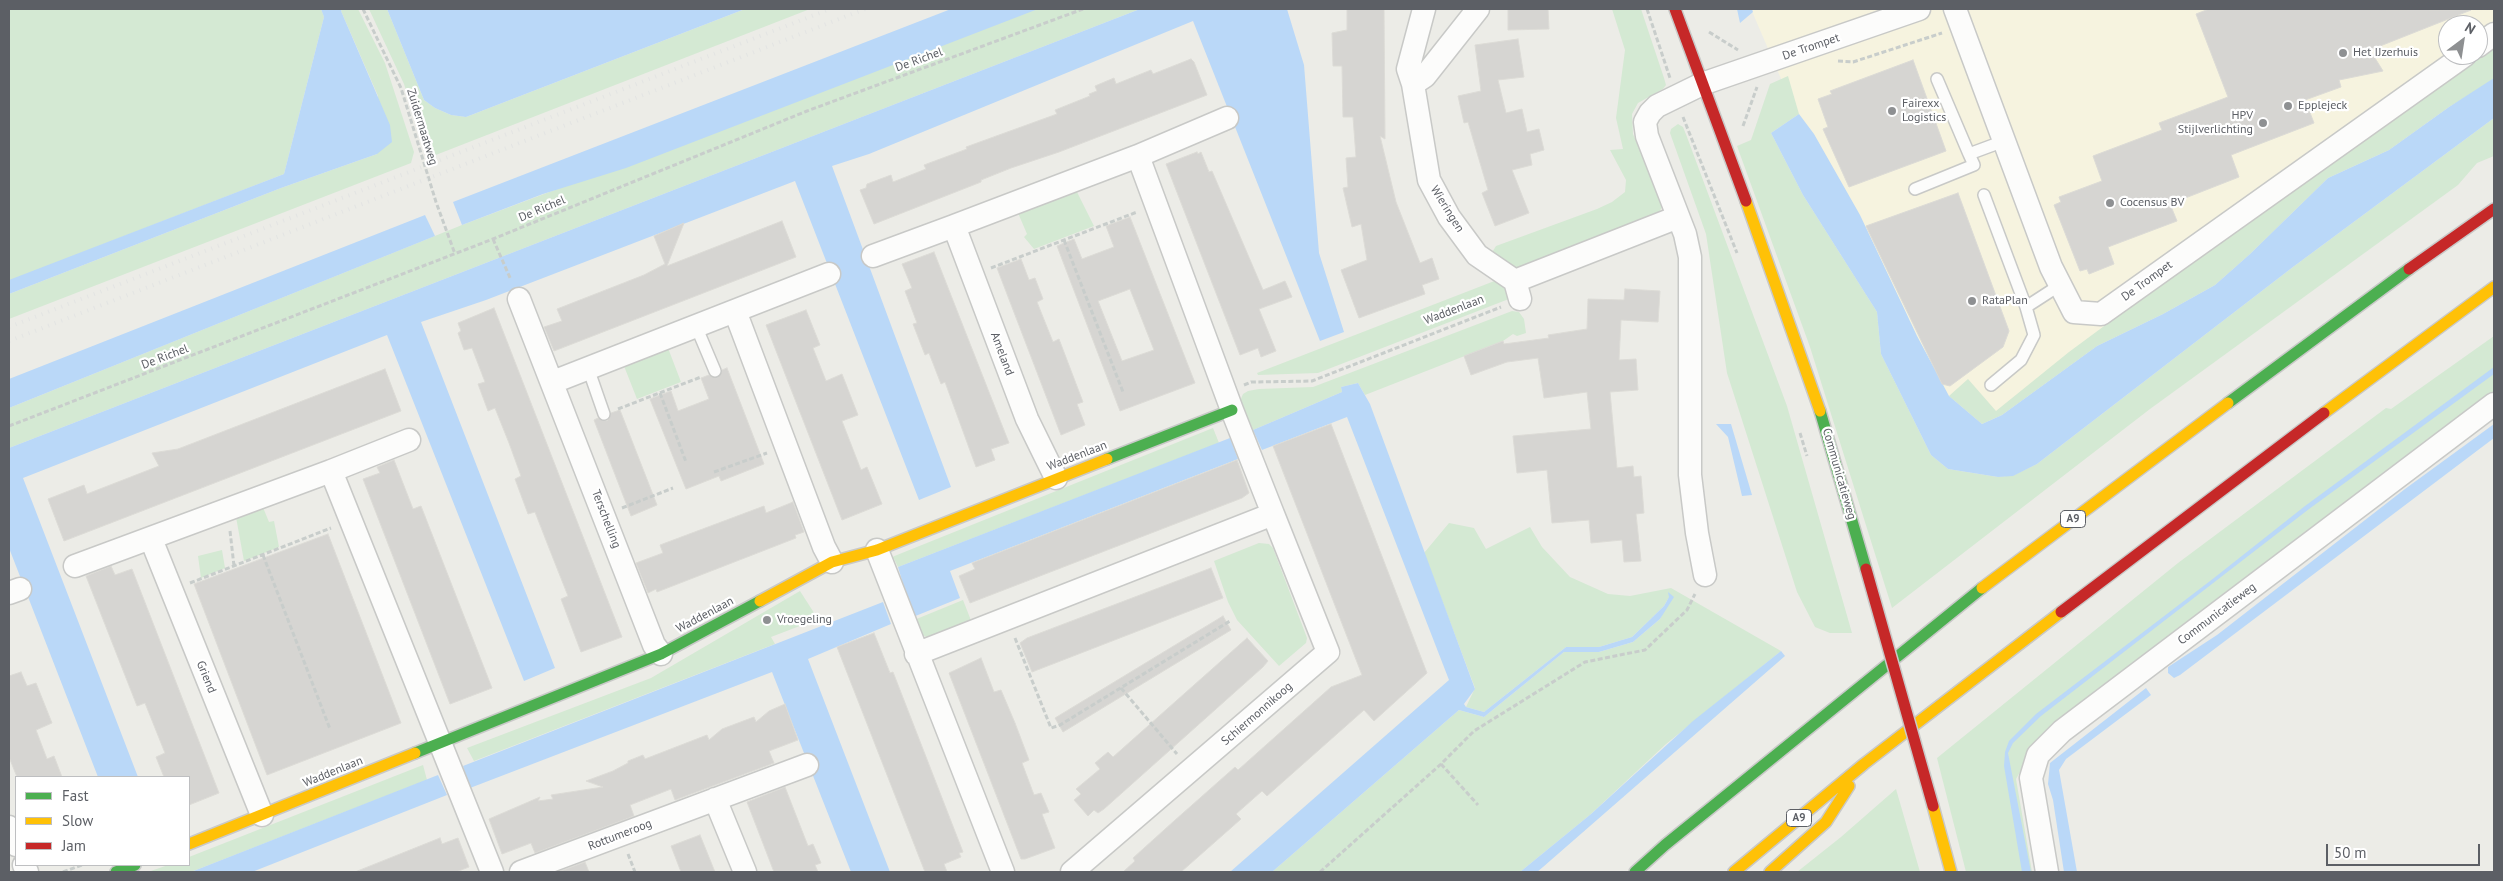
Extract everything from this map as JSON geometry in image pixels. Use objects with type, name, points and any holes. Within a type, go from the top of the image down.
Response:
[{"type":"main road","name":"Communicatieweg","points":[[1675,9],[1769,263],[1828,434],[1952,872]]},
{"type":"main road","name":"A9","points":[[1626,872],[1664,845],[2002,572],[2401,274],[2494,209]]},
{"type":"main road","name":"A9","points":[[1734,872],[1864,764],[2445,322],[2494,287]]},
{"type":"main road","name":"Waddenlaan","points":[[190,844],[661,654],[832,562],[877,550],[1056,478],[1229,401]]},
{"type":"main road","name":"A9","points":[[1770,872],[1826,822],[1864,764]]},
{"type":"main road","name":"A9","points":[[1635,872],[1664,845]]},
{"type":"main road","points":[[116,872],[132,866]]},
{"type":"street","name":"Wieringen","points":[[1424,9],[1408,70],[1413,84],[1429,180],[1450,217],[1477,255],[1518,290]]},
{"type":"street","points":[[1413,84],[1425,76],[1478,9]]},
{"type":"street","name":"De Trompet","points":[[1702,84],[1920,9]]},
{"type":"street","name":"De Trompet","points":[[1958,18],[2051,268],[2074,312],[2101,314],[2451,65]]},
{"type":"street","points":[[1702,84],[1679,105],[1657,106],[1645,122],[1647,136],[1686,234],[1690,257],[1690,475],[1697,533],[1705,575]]},
{"type":"street","points":[[874,256],[1138,156],[1227,118]]},
{"type":"street","points":[[1138,156],[1229,401]]},
{"type":"street","points":[[1518,290],[1678,217]]},
{"type":"street","name":"Ameland","points":[[954,226],[1027,418],[1056,478]]},
{"type":"street","points":[[553,382],[829,274]]},
{"type":"street","name":"Terschelling","points":[[519,299],[553,382],[654,645],[661,654]]},
{"type":"street","points":[[735,311],[824,547],[832,562]]},
{"type":"street","name":"Schiermonnikoog","points":[[1072,872],[1328,652],[1229,401]]},
{"type":"street","name":"Communicatieweg","points":[[2047,872],[2031,778],[2038,755],[2070,725],[2494,404]]},
{"type":"street","points":[[75,566],[331,472],[409,440]]},
{"type":"street","points":[[331,472],[492,872]]},
{"type":"street","points":[[916,654],[1273,514]]},
{"type":"street","name":"Griend","points":[[151,539],[262,815]]},
{"type":"street","points":[[877,550],[916,654],[1003,872]]},
{"type":"street","name":"Rottumeroog","points":[[524,872],[807,765]]},
{"type":"street","points":[[715,799],[745,872]]},
{"type":"street","points":[[9,827],[15,842]]},
{"type":"lane","points":[[1915,189],[1974,165],[1937,79]]},
{"type":"lane","points":[[1969,154],[2004,141]]},
{"type":"lane","points":[[1984,195],[2026,307],[2034,335],[2021,360],[1991,386]]},
{"type":"lane","points":[[2026,307],[2060,285]]},
{"type":"lane","points":[[696,326],[715,371]]},
{"type":"lane","points":[[588,368],[604,414]]},
{"type":"path","name":"Zuidermaatweg","points":[[363,9],[401,88],[436,202],[455,254]]},
{"type":"path","name":"De Richel","points":[[9,426],[494,239],[807,111],[1083,9]]},
{"type":"path","points":[[1647,9],[1679,105],[1740,258]]},
{"type":"path","name":"De Trompet","points":[[1835,60],[1852,62],[1958,18]]},
{"type":"path","points":[[1657,40],[1700,26],[1741,52]]},
{"type":"path","points":[[1723,140],[1738,133],[1744,125],[1757,86],[1763,79]]},
{"type":"path","points":[[972,275],[1156,205]]},
{"type":"path","points":[[494,239],[519,299]]},
{"type":"path","points":[[1064,240],[1123,392]]},
{"type":"path","name":"Waddenlaan","points":[[1229,401],[1251,382],[1312,381],[1518,290]]},
{"type":"path","points":[[604,414],[715,371]]},
{"type":"path","points":[[660,393],[686,462]]},
{"type":"path","name":"Communicatieweg","points":[[1798,424],[1809,461]]},
{"type":"path","points":[[714,472],[786,446]]},
{"type":"path","points":[[604,515],[673,488]]},
{"type":"path","points":[[228,510],[234,566]]},
{"type":"path","points":[[172,590],[351,521]]},
{"type":"path","points":[[263,555],[330,729]]},
{"type":"path","points":[[1320,872],[1441,764],[1474,731],[1585,662],[1645,650],[1687,610],[1705,575]]},
{"type":"path","points":[[1007,618],[1051,728],[1060,725],[1230,621]]},
{"type":"path","points":[[1121,688],[1191,770]]},
{"type":"path","points":[[1441,764],[1478,805]]},
{"type":"path","points":[[63,872],[79,866]]},
{"type":"shaded area","points":[[1751,9],[2494,9],[2494,99],[2015,454],[1917,395]]},
{"type":"green space","points":[[9,9],[321,9],[324,17],[284,174],[9,281]]},
{"type":"green space","points":[[342,9],[358,9],[385,63],[414,152],[411,163],[9,319],[9,294],[281,188],[377,154],[378,96],[341,11]]},
{"type":"green space","points":[[369,9],[387,9],[424,100],[435,108],[451,115],[466,117],[745,9],[810,9],[428,158],[404,84]]},
{"type":"green space","points":[[1033,9],[1140,9],[9,448],[9,408],[462,225]]},
{"type":"green space","points":[[1612,9],[1641,9],[1666,85],[1663,89],[1638,103],[1632,114],[1633,134],[1662,207],[1657,216],[1522,269],[1516,268],[1491,254],[1496,246],[1597,209],[1612,202],[1625,192],[1626,180],[1610,150],[1623,149],[1616,118],[1625,50]]},
{"type":"green space","points":[[2494,42],[2494,78],[2492,81],[2449,107],[2389,150],[2328,178],[2250,254],[2215,285],[2163,314],[2097,346],[2002,415],[1982,424],[1949,396],[1968,379],[1996,411],[2069,352],[2303,179],[2462,65],[2488,65],[2488,46]]},
{"type":"green space","points":[[1788,76],[1799,114],[1771,133],[1803,195],[1877,312],[1881,354],[1931,455],[1948,469],[1998,477],[2014,475],[2037,464],[2293,267],[2494,118],[2494,156],[2477,163],[2458,185],[2150,409],[1892,608],[1810,347],[1737,146],[1751,140],[1770,84]]},
{"type":"green space","points":[[1678,124],[1683,127],[1687,137],[1787,406],[1852,633],[1830,633],[1815,627],[1797,592],[1727,373],[1706,234],[1670,133],[1671,129]]},
{"type":"green space","points":[[1075,188],[1094,226],[1034,249],[1024,237],[1027,234],[1018,213]]},
{"type":"green space","points":[[1497,280],[1516,287],[1514,297],[1318,373],[1258,375],[1257,373]]},
{"type":"green space","points":[[1512,311],[1519,312],[1524,319],[1526,333],[1517,336],[1513,334],[1503,341],[1365,395],[1358,383],[1341,387],[1342,392],[1253,430],[1240,401],[1243,394],[1248,391],[1313,387]]},
{"type":"green space","points":[[2494,336],[2494,394],[2032,751],[2016,779],[2032,872],[1966,872],[1937,758],[2178,563],[2386,408],[2391,409]]},
{"type":"green space","points":[[668,348],[681,382],[637,399],[624,366]]},
{"type":"green space","points":[[1213,428],[1219,443],[898,567],[894,559],[889,561],[892,557]]},
{"type":"green space","points":[[262,505],[269,522],[274,521],[279,547],[244,561],[236,517]]},
{"type":"green space","points":[[1449,523],[1474,528],[1486,549],[1530,527],[1542,547],[1570,577],[1608,594],[1630,596],[1671,588],[1781,651],[1666,744],[1591,814],[1520,872],[1272,872],[1459,710],[1484,717],[1564,652],[1599,652],[1633,642],[1660,619],[1669,597],[1664,606],[1632,637],[1599,647],[1566,647],[1484,712],[1466,707],[1475,688],[1424,553]]},
{"type":"green space","points":[[1259,543],[1269,544],[1273,548],[1307,638],[1306,643],[1279,666],[1237,620],[1228,602],[1214,561]]},
{"type":"green space","points":[[222,550],[225,568],[201,578],[198,556]]},
{"type":"green space","points":[[800,591],[818,619],[771,637],[775,644],[474,761],[467,748],[651,678]]},
{"type":"green space","points":[[963,600],[972,623],[931,639],[920,634],[914,620]]},
{"type":"green space","points":[[423,765],[427,780],[191,872],[148,872],[165,866],[190,866],[190,857]]},
{"type":"green space","points":[[1896,789],[1920,872],[1797,872],[1841,837]]},
{"type":"water","points":[[321,9],[342,9],[341,11],[390,125],[392,142],[377,154],[281,188],[9,294],[9,280],[284,174],[324,17]]},
{"type":"water","points":[[387,9],[745,9],[466,117],[451,115],[435,108],[424,100]]},
{"type":"water","points":[[951,9],[1038,9],[626,168],[543,194],[462,225],[453,202]]},
{"type":"water","points":[[1140,9],[1287,9],[1304,65],[1319,253],[1344,332],[1320,341],[1193,21],[869,154],[832,166],[951,487],[919,500],[795,181],[486,300],[421,322],[555,668],[524,681],[387,335],[23,478],[138,776],[98,776],[9,548],[9,448]]},
{"type":"water","points":[[1737,9],[1752,9],[1753,12],[1740,23]]},
{"type":"water","points":[[2494,78],[2494,118],[2293,267],[2037,464],[2013,476],[1998,477],[1948,469],[1931,455],[1881,354],[1877,312],[1803,195],[1771,133],[1799,114],[1814,134],[1860,215],[1917,336],[1949,396],[1982,424],[2002,415],[2097,346],[2163,314],[2215,285],[2250,254],[2328,178],[2389,150],[2449,107]]},
{"type":"water","points":[[425,215],[435,236],[9,408],[9,379]]},
{"type":"water","points":[[2494,367],[2494,374],[2309,509],[2041,716],[2013,743],[2008,753],[2031,872],[2022,872],[2004,766],[2005,752],[2009,741],[2036,714],[2305,506]]},
{"type":"water","points":[[1358,383],[1370,404],[1475,689],[1464,704],[1466,707],[1484,712],[1566,647],[1599,647],[1632,637],[1664,606],[1669,597],[1668,592],[1674,597],[1660,619],[1633,642],[1599,652],[1564,652],[1484,717],[1459,710],[1272,872],[1230,872],[1449,680],[1347,417],[1262,450],[1253,430],[1342,392],[1341,387]]},
{"type":"water","points":[[1716,424],[1731,424],[1752,495],[1742,496],[1728,437]]},
{"type":"water","points":[[2494,424],[2494,438],[2180,675],[2174,678],[2168,673],[2168,667],[2217,635],[2405,489]]},
{"type":"water","points":[[1230,438],[1238,459],[950,571],[960,598],[913,617],[898,567]]},
{"type":"water","points":[[883,602],[891,624],[808,659],[890,872],[851,872],[772,672],[470,788],[463,766]]},
{"type":"water","points":[[1781,651],[1785,656],[1543,867],[1537,872],[1520,872],[1591,814],[1693,721]]},
{"type":"water","points":[[2146,688],[2151,695],[2066,759],[2059,770],[2077,872],[2064,872],[2053,800],[2048,784],[2050,763]]},
{"type":"water","points":[[438,775],[447,795],[252,872],[191,872]]},
{"type":"building","points":[[1347,9],[1384,9],[1385,139],[1380,136],[1396,202],[1420,263],[1432,258],[1439,279],[1422,285],[1425,294],[1359,318],[1341,270],[1367,260],[1361,224],[1352,227],[1343,188],[1348,187],[1346,158],[1356,157],[1353,117],[1343,117],[1342,66],[1333,66],[1332,33],[1347,30]]},
{"type":"building","points":[[1508,9],[1548,9],[1549,29],[1508,30]]},
{"type":"building","points":[[2209,9],[2471,10],[2458,15],[2438,15],[2438,23],[2370,50],[2383,71],[2339,80],[2341,87],[2305,100],[2314,123],[2231,155],[2239,177],[2170,204],[2177,221],[2108,247],[2114,264],[2089,274],[2087,269],[2080,271],[2054,205],[2061,202],[2059,197],[2102,181],[2093,156],[2162,130],[2159,123],[2228,97],[2196,14]]},
{"type":"building","points":[[1518,39],[1524,77],[1498,80],[1506,113],[1522,109],[1527,132],[1539,129],[1544,150],[1530,154],[1532,165],[1512,170],[1529,213],[1495,226],[1482,193],[1488,190],[1468,122],[1464,123],[1458,96],[1481,91],[1475,45]]},
{"type":"building","points":[[1191,59],[1194,62],[1207,95],[1059,152],[1011,168],[981,180],[981,182],[874,224],[860,190],[866,188],[867,184],[891,175],[893,182],[926,169],[924,165],[967,149],[966,147],[1057,114],[1055,110],[1090,96],[1089,94],[1097,91],[1095,86],[1114,78],[1116,84],[1151,70],[1153,74]]},
{"type":"building","points":[[1913,60],[1946,151],[1849,187],[1823,129],[1828,127],[1818,99],[1832,94],[1830,91]]},
{"type":"building","points":[[1197,152],[1198,154],[1201,152],[1209,172],[1212,171],[1263,290],[1285,281],[1292,297],[1259,309],[1276,351],[1261,357],[1258,348],[1240,355],[1166,164]]},
{"type":"building","points":[[1958,193],[2009,331],[2003,347],[1950,386],[1942,384],[1866,226]]},
{"type":"building","points":[[1130,217],[1195,383],[1120,411],[1057,246],[1074,239],[1082,259],[1114,247],[1106,226]],"holes":[[[1130,289],[1154,350],[1122,361],[1098,301]]]},
{"type":"building","points":[[782,221],[796,257],[554,351],[544,327],[562,321],[557,309],[644,275],[665,264],[654,236],[684,223],[667,266]]},
{"type":"building","points":[[934,252],[1009,443],[991,449],[995,460],[976,467],[945,382],[941,384],[929,353],[925,355],[913,324],[917,323],[905,291],[912,288],[902,264]]},
{"type":"building","points":[[1021,259],[1029,280],[1035,278],[1043,299],[1037,302],[1053,342],[1059,339],[1083,402],[1077,404],[1085,425],[1061,435],[997,268]]},
{"type":"building","points":[[1625,289],[1660,291],[1658,322],[1621,320],[1619,360],[1636,359],[1638,390],[1610,392],[1617,468],[1633,466],[1634,477],[1641,476],[1644,513],[1636,514],[1641,561],[1624,562],[1622,540],[1591,543],[1589,520],[1552,523],[1547,470],[1517,473],[1513,436],[1591,429],[1587,392],[1544,398],[1538,358],[1507,362],[1471,375],[1464,356],[1503,341],[1504,344],[1549,338],[1548,335],[1587,329],[1588,299],[1624,300]]},
{"type":"building","points":[[494,308],[622,637],[581,652],[561,599],[568,596],[535,512],[528,514],[515,479],[521,476],[495,408],[488,411],[478,384],[485,382],[472,348],[464,350],[458,333],[461,331],[458,323]]},
{"type":"building","points":[[806,310],[820,345],[813,348],[826,381],[842,374],[858,415],[842,421],[861,470],[867,467],[882,504],[842,520],[766,325]]},
{"type":"building","points":[[727,368],[764,464],[721,481],[719,476],[686,489],[650,399],[671,391],[678,411],[709,399],[701,378],[709,375],[717,378],[722,370]]},
{"type":"building","points":[[385,369],[401,411],[64,541],[48,499],[84,485],[87,494],[159,466],[152,453],[178,449]]},
{"type":"building","points":[[620,410],[657,505],[631,516],[594,420],[598,418],[607,421],[611,413]]},
{"type":"building","points":[[1331,424],[1427,673],[1374,721],[1364,710],[1267,796],[1262,791],[1236,814],[1241,819],[1181,872],[1123,872],[1135,861],[1133,858],[1174,821],[1235,767],[1238,770],[1331,687],[1362,675],[1273,446]]},
{"type":"building","points":[[394,460],[413,509],[421,506],[492,688],[450,704],[363,479],[380,473],[377,467]]},
{"type":"building","points":[[1237,460],[1249,493],[1242,498],[970,603],[959,576],[975,569],[972,563]]},
{"type":"building","points":[[793,502],[804,532],[795,535],[796,538],[657,592],[656,589],[648,593],[636,563],[663,553],[660,545],[764,506],[766,513]]},
{"type":"building","points":[[328,534],[401,723],[267,775],[194,584]]},
{"type":"building","points":[[111,566],[115,575],[132,569],[219,793],[190,805],[190,776],[164,776],[156,757],[165,753],[145,703],[137,706],[86,576]]},
{"type":"building","points":[[1211,568],[1223,598],[1032,672],[1020,643],[1027,638]]},
{"type":"building","points":[[1223,616],[1231,630],[1063,732],[1055,718]]},
{"type":"building","points":[[874,633],[890,673],[893,672],[963,852],[959,853],[961,857],[944,864],[947,872],[925,872],[837,647]]},
{"type":"building","points":[[1247,638],[1268,661],[1263,667],[1104,809],[1098,813],[1094,810],[1088,816],[1074,800],[1081,794],[1076,789],[1100,769],[1095,763],[1108,752],[1113,757]]},
{"type":"building","points":[[981,658],[994,692],[1001,690],[1015,723],[1029,760],[1022,763],[1034,795],[1041,793],[1049,812],[1042,814],[1055,848],[1025,859],[1021,859],[949,673]]},
{"type":"building","points":[[21,672],[27,686],[36,683],[52,723],[36,730],[47,759],[54,756],[62,776],[17,776],[9,757],[9,676]]},
{"type":"building","points":[[785,704],[798,740],[769,751],[774,763],[675,800],[671,789],[630,805],[634,816],[535,853],[531,843],[502,854],[489,819],[540,797],[538,801],[553,799],[551,795],[603,787],[586,781],[613,771],[628,763],[628,761],[643,755],[645,759],[707,735],[709,740],[722,729],[754,717],[756,722],[769,711]]},
{"type":"building","points":[[785,787],[808,846],[813,844],[821,863],[815,865],[818,872],[774,872],[747,802]]},
{"type":"building","points":[[700,835],[715,872],[681,872],[671,846]]},
{"type":"building","points":[[440,838],[442,844],[458,838],[469,867],[456,872],[355,872]]},
{"type":"building","points":[[585,862],[589,872],[558,872]]},
{"type":"railway","points":[[9,327],[830,9]]},
{"type":"railway","points":[[9,341],[865,9]]},
{"type":"traffic: fast","points":[[2228,403],[2409,269]]},
{"type":"traffic: fast","points":[[1107,459],[1232,410]]},
{"type":"traffic: fast","points":[[1820,411],[1866,569]]},
{"type":"traffic: fast","points":[[1635,872],[1665,845],[1982,588]]},
{"type":"traffic: fast","points":[[415,753],[661,654],[760,601]]},
{"type":"traffic: fast","points":[[116,872],[132,866]]},
{"type":"traffic: slow","points":[[1746,201],[1820,411]]},
{"type":"traffic: slow","points":[[2324,413],[2494,287]]},
{"type":"traffic: slow","points":[[1982,588],[2228,403]]},
{"type":"traffic: slow","points":[[760,601],[832,562],[877,550],[1107,459]]},
{"type":"traffic: slow","points":[[1734,872],[1864,764],[2061,612]]},
{"type":"traffic: slow","points":[[190,844],[415,753]]},
{"type":"traffic: slow","points":[[1770,872],[1826,822],[1849,786]]},
{"type":"traffic: slow","points":[[1933,806],[1951,872]]},
{"type":"traffic: jam","points":[[1675,9],[1746,201]]},
{"type":"traffic: jam","points":[[2409,269],[2494,209]]},
{"type":"traffic: jam","points":[[2061,612],[2324,413]]},
{"type":"traffic: jam","points":[[1866,569],[1933,806]]},
{"type":"place","name":"Het IJzerhuis","points":[[2343,53]]},
{"type":"place","name":"Epplejeck","points":[[2288,106]]},
{"type":"place","name":"Fairexx Logistics","points":[[1892,111]]},
{"type":"place","name":"HPV Stijlverlichting","points":[[2263,123]]},
{"type":"place","name":"Cocensus BV","points":[[2110,203]]},
{"type":"place","name":"RataPlan","points":[[1972,301]]},
{"type":"place","name":"Vroegeling","points":[[767,620]]}]
